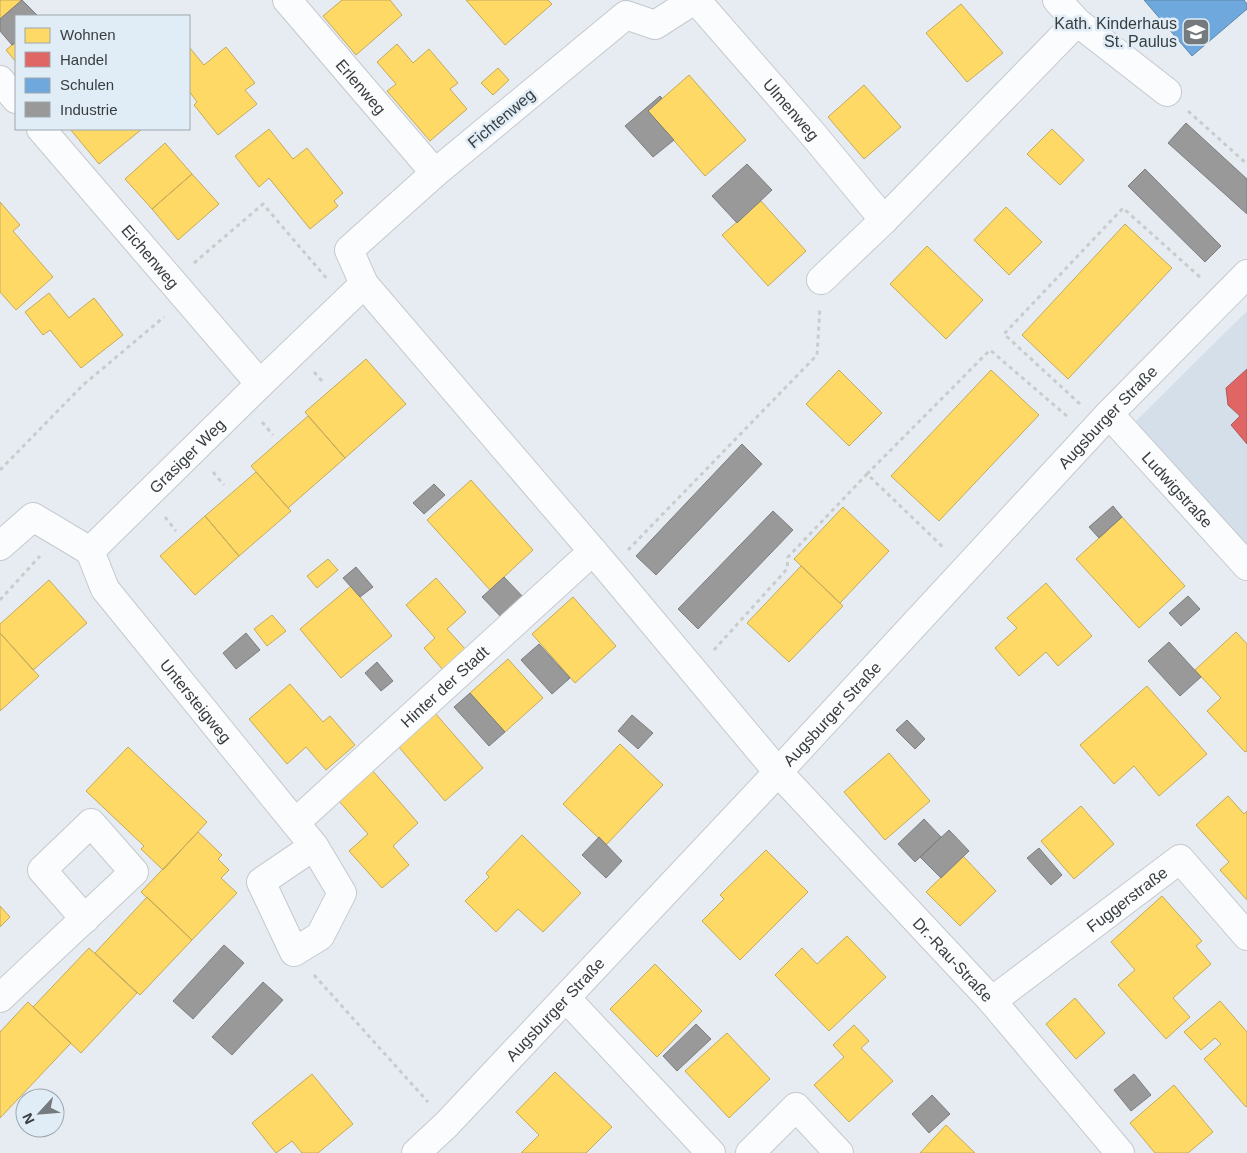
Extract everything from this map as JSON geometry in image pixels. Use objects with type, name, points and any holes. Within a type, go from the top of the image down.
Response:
[{"type":"street","name":"Erlenweg","points":[[287,0],[435,172]]},
{"type":"street","name":"Fichtenweg","points":[[355,292],[349,250],[619,8],[655,25],[695,0]]},
{"type":"street","name":"Ulmenweg","points":[[695,0],[812,132],[884,220]]},
{"type":"street","points":[[1057,0],[1077,22],[1167,92]]},
{"type":"street","points":[[821,280],[884,220],[1077,22]]},
{"type":"street","points":[[0,80],[15,98]]},
{"type":"street","name":"Eichenweg","points":[[43,130],[260,384]]},
{"type":"street","name":"Augsburger Straße","points":[[416,1153],[447,1124],[778,772],[1099,424],[1247,274]]},
{"type":"street","points":[[355,292],[601,560],[778,772]]},
{"type":"street","name":"Grasiger Weg","points":[[90,550],[355,292]]},
{"type":"street","name":"Ludwigstraße","points":[[1099,424],[1247,566]]},
{"type":"street","points":[[0,546],[33,517],[90,550]]},
{"type":"street","name":"Untersteigweg","points":[[90,550],[105,589],[296,822],[314,846],[342,893],[320,936],[294,952]]},
{"type":"street","name":"Hinter der Stadt","points":[[296,822],[601,560]]},
{"type":"street","name":"Dr.-Rau-Straße","points":[[778,772],[992,1000],[1120,1153]]},
{"type":"street","points":[[294,952],[261,882],[314,846]]},
{"type":"street","name":"Fuggerstraße","points":[[992,1000],[1180,858],[1247,936]]},
{"type":"street","points":[[0,998],[85,919]]},
{"type":"street","points":[[566,998],[710,1153]]},
{"type":"street","points":[[750,1153],[796,1107],[839,1153]]},
{"type":"path","points":[[1167,92],[1247,164]]},
{"type":"path","points":[[0,470],[263,204],[355,292]]},
{"type":"path","points":[[1099,424],[1004,334],[1123,208],[1224,298]]},
{"type":"path","points":[[601,560],[817,355],[821,280]]},
{"type":"path","points":[[694,672],[787,569],[788,557],[990,350],[1099,424]]},
{"type":"path","points":[[867,474],[966,569]]},
{"type":"path","points":[[0,600],[61,533]]},
{"type":"path","points":[[294,952],[447,1124]]},
{"type":"shaded area","points":[[1247,311],[1247,546],[1134,423]]},
{"type":"building: Wohnen","points":[[0,0],[22,0],[0,19]]},
{"type":"building: Wohnen","points":[[342,0],[390,0],[402,15],[356,55],[323,16]]},
{"type":"building: Wohnen","points":[[466,0],[548,0],[552,4],[505,45]]},
{"type":"building: Wohnen","points":[[961,4],[1003,53],[967,82],[926,33]]},
{"type":"building: Wohnen","points":[[15,43],[15,61],[6,50]]},
{"type":"building: Wohnen","points":[[397,44],[413,63],[429,49],[458,83],[450,89],[467,109],[430,141],[387,91],[396,84],[377,62]]},
{"type":"building: Wohnen","points":[[226,47],[255,83],[245,90],[257,104],[218,135],[194,105],[197,102],[190,92],[190,48],[204,65]]},
{"type":"building: Wohnen","points":[[498,68],[509,80],[493,95],[481,83]]},
{"type":"building: Wohnen","points":[[689,75],[746,140],[705,176],[648,111]]},
{"type":"building: Wohnen","points":[[864,85],[901,127],[864,159],[828,117]]},
{"type":"building: Wohnen","points":[[269,129],[293,159],[307,148],[343,193],[334,201],[338,206],[310,229],[269,178],[259,187],[235,156]]},
{"type":"building: Wohnen","points":[[1052,129],[1084,160],[1060,185],[1027,154]]},
{"type":"building: Wohnen","points":[[71,130],[141,130],[99,164]]},
{"type":"building: Wohnen","points":[[165,143],[192,174],[152,209],[125,179]]},
{"type":"building: Wohnen","points":[[192,174],[219,204],[178,240],[152,209]]},
{"type":"building: Wohnen","points":[[761,201],[806,251],[768,286],[722,235]]},
{"type":"building: Wohnen","points":[[0,202],[20,225],[13,231],[53,277],[16,310],[0,292]]},
{"type":"building: Wohnen","points":[[1006,207],[1042,242],[1009,275],[974,240]]},
{"type":"building: Wohnen","points":[[1125,224],[1172,268],[1068,379],[1022,335]]},
{"type":"building: Wohnen","points":[[927,246],[983,300],[946,339],[890,284]]},
{"type":"building: Wohnen","points":[[49,293],[69,318],[94,298],[123,335],[81,368],[50,330],[43,335],[25,312]]},
{"type":"building: Wohnen","points":[[366,359],[406,404],[345,458],[305,412]]},
{"type":"building: Wohnen","points":[[839,370],[882,413],[849,446],[806,404]]},
{"type":"building: Wohnen","points":[[991,370],[1039,415],[939,521],[891,476]]},
{"type":"building: Wohnen","points":[[308,416],[345,458],[288,508],[251,466]]},
{"type":"building: Wohnen","points":[[256,472],[291,511],[239,556],[205,516]]},
{"type":"building: Wohnen","points":[[471,480],[533,550],[490,590],[427,520]]},
{"type":"building: Wohnen","points":[[843,507],[889,551],[840,603],[794,559]]},
{"type":"building: Wohnen","points":[[205,516],[239,556],[195,595],[160,556]]},
{"type":"building: Wohnen","points":[[1122,517],[1185,586],[1139,628],[1076,559]]},
{"type":"building: Wohnen","points":[[328,559],[338,570],[317,588],[307,576]]},
{"type":"building: Wohnen","points":[[801,566],[843,606],[789,662],[747,623]]},
{"type":"building: Wohnen","points":[[436,578],[466,612],[447,629],[467,651],[444,671],[424,648],[435,638],[406,605]]},
{"type":"building: Wohnen","points":[[49,580],[87,623],[33,670],[0,633],[0,624]]},
{"type":"building: Wohnen","points":[[1046,583],[1092,636],[1058,666],[1046,652],[1019,676],[995,648],[1017,628],[1007,618]]},
{"type":"building: Wohnen","points":[[351,586],[392,636],[341,678],[300,629]]},
{"type":"building: Wohnen","points":[[573,597],[616,646],[575,683],[532,634]]},
{"type":"building: Wohnen","points":[[272,615],[286,631],[267,646],[254,629]]},
{"type":"building: Wohnen","points":[[1236,632],[1247,644],[1247,751],[1245,752],[1207,711],[1221,698],[1195,670]]},
{"type":"building: Wohnen","points":[[0,633],[39,676],[0,711]]},
{"type":"building: Wohnen","points":[[508,659],[543,698],[505,732],[470,693]]},
{"type":"building: Wohnen","points":[[290,684],[323,722],[330,716],[355,745],[326,770],[306,747],[287,764],[249,719]]},
{"type":"building: Wohnen","points":[[1147,686],[1207,754],[1159,796],[1134,766],[1114,784],[1080,745]]},
{"type":"building: Wohnen","points":[[435,713],[483,768],[445,801],[398,746]]},
{"type":"building: Wohnen","points":[[620,744],[663,785],[606,845],[563,804]]},
{"type":"building: Wohnen","points":[[128,747],[207,822],[163,870],[141,849],[144,846],[86,791]]},
{"type":"building: Wohnen","points":[[889,753],[930,801],[885,840],[844,792]]},
{"type":"building: Wohnen","points":[[372,770],[418,823],[393,846],[409,865],[382,888],[349,851],[368,834],[338,800]]},
{"type":"building: Wohnen","points":[[1228,796],[1244,814],[1247,811],[1247,900],[1220,870],[1229,862],[1196,825]]},
{"type":"building: Wohnen","points":[[1081,806],[1114,844],[1074,879],[1041,841]]},
{"type":"building: Wohnen","points":[[198,832],[222,855],[218,859],[229,870],[221,878],[237,893],[192,940],[141,892]]},
{"type":"building: Wohnen","points":[[522,835],[581,893],[543,932],[518,909],[496,932],[465,901],[489,877],[486,873]]},
{"type":"building: Wohnen","points":[[766,850],[808,892],[740,960],[702,921],[724,899],[720,895]]},
{"type":"building: Wohnen","points":[[963,856],[996,891],[960,926],[926,892]]},
{"type":"building: Wohnen","points":[[1162,896],[1202,941],[1196,946],[1211,964],[1173,998],[1190,1017],[1166,1039],[1118,985],[1135,970],[1111,942]]},
{"type":"building: Wohnen","points":[[147,897],[192,940],[140,995],[95,953]]},
{"type":"building: Wohnen","points":[[0,906],[10,917],[0,927]]},
{"type":"building: Wohnen","points":[[847,936],[886,977],[829,1031],[775,975],[802,948],[817,964]]},
{"type":"building: Wohnen","points":[[89,948],[137,993],[81,1053],[33,1007]]},
{"type":"building: Wohnen","points":[[655,964],[702,1011],[657,1057],[610,1009]]},
{"type":"building: Wohnen","points":[[1075,998],[1105,1033],[1076,1059],[1046,1024]]},
{"type":"building: Wohnen","points":[[1220,1001],[1247,1032],[1246,1107],[1204,1059],[1221,1044],[1215,1038],[1201,1050],[1184,1032]]},
{"type":"building: Wohnen","points":[[28,1002],[71,1043],[28,1088],[15,1088],[15,1102],[0,1118],[0,1032]]},
{"type":"building: Wohnen","points":[[854,1025],[869,1041],[861,1048],[893,1081],[849,1122],[814,1085],[844,1057],[833,1045]]},
{"type":"building: Wohnen","points":[[727,1033],[770,1079],[729,1118],[685,1071]]},
{"type":"building: Wohnen","points":[[555,1072],[612,1127],[586,1153],[521,1153],[539,1135],[516,1112]]},
{"type":"building: Wohnen","points":[[312,1074],[353,1124],[318,1153],[302,1153],[292,1141],[276,1153],[252,1123]]},
{"type":"building: Wohnen","points":[[1174,1085],[1213,1132],[1188,1153],[1155,1153],[1130,1123]]},
{"type":"building: Wohnen","points":[[946,1125],[975,1153],[920,1153]]},
{"type":"building: Handel","points":[[1247,369],[1247,444],[1231,425],[1240,416],[1228,405],[1226,388]]},
{"type":"building: Schulen","name":"Kath. Kinderhaus St. Paulus","points":[[1144,0],[1244,0],[1247,4],[1247,9],[1192,56]]},
{"type":"building: Industrie","points":[[22,0],[37,15],[15,15],[15,43],[12,45],[0,31],[0,19]]},
{"type":"building: Industrie","points":[[660,96],[662,98],[648,111],[674,140],[653,157],[625,126]]},
{"type":"building: Industrie","points":[[1186,123],[1247,179],[1247,214],[1168,143]]},
{"type":"building: Industrie","points":[[747,164],[772,190],[737,223],[712,196]]},
{"type":"building: Industrie","points":[[1145,169],[1221,246],[1205,262],[1128,186]]},
{"type":"building: Industrie","points":[[742,444],[762,464],[656,575],[636,556]]},
{"type":"building: Industrie","points":[[434,484],[445,495],[424,514],[413,503]]},
{"type":"building: Industrie","points":[[1113,506],[1122,517],[1099,538],[1089,527]]},
{"type":"building: Industrie","points":[[773,511],[793,530],[698,629],[678,609]]},
{"type":"building: Industrie","points":[[356,567],[373,587],[360,597],[343,578]]},
{"type":"building: Industrie","points":[[504,577],[525,599],[503,619],[482,597]]},
{"type":"building: Industrie","points":[[1188,596],[1200,609],[1181,626],[1169,613]]},
{"type":"building: Industrie","points":[[246,633],[260,650],[236,669],[223,653]]},
{"type":"building: Industrie","points":[[1169,642],[1201,677],[1180,696],[1148,661]]},
{"type":"building: Industrie","points":[[539,644],[570,678],[552,694],[521,660]]},
{"type":"building: Industrie","points":[[377,662],[393,681],[381,691],[365,673]]},
{"type":"building: Industrie","points":[[470,693],[505,732],[489,746],[454,707]]},
{"type":"building: Industrie","points":[[632,715],[653,733],[638,749],[618,731]]},
{"type":"building: Industrie","points":[[907,720],[925,739],[915,749],[896,730]]},
{"type":"building: Industrie","points":[[924,819],[941,837],[915,862],[898,844]]},
{"type":"building: Industrie","points":[[949,830],[969,851],[941,878],[920,857]]},
{"type":"building: Industrie","points":[[599,837],[622,861],[606,878],[582,855]]},
{"type":"building: Industrie","points":[[1039,848],[1062,875],[1051,885],[1027,858]]},
{"type":"building: Industrie","points":[[224,945],[244,963],[193,1019],[173,1001]]},
{"type":"building: Industrie","points":[[263,982],[283,1000],[232,1055],[212,1037]]},
{"type":"building: Industrie","points":[[696,1024],[711,1039],[677,1071],[663,1056]]},
{"type":"building: Industrie","points":[[1134,1074],[1151,1095],[1131,1111],[1114,1090]]},
{"type":"building: Industrie","points":[[932,1095],[950,1114],[929,1133],[912,1114]]},
{"type":"place","name":"Kath. Kinderhaus St. Paulus","points":[[1196,32]]}]
